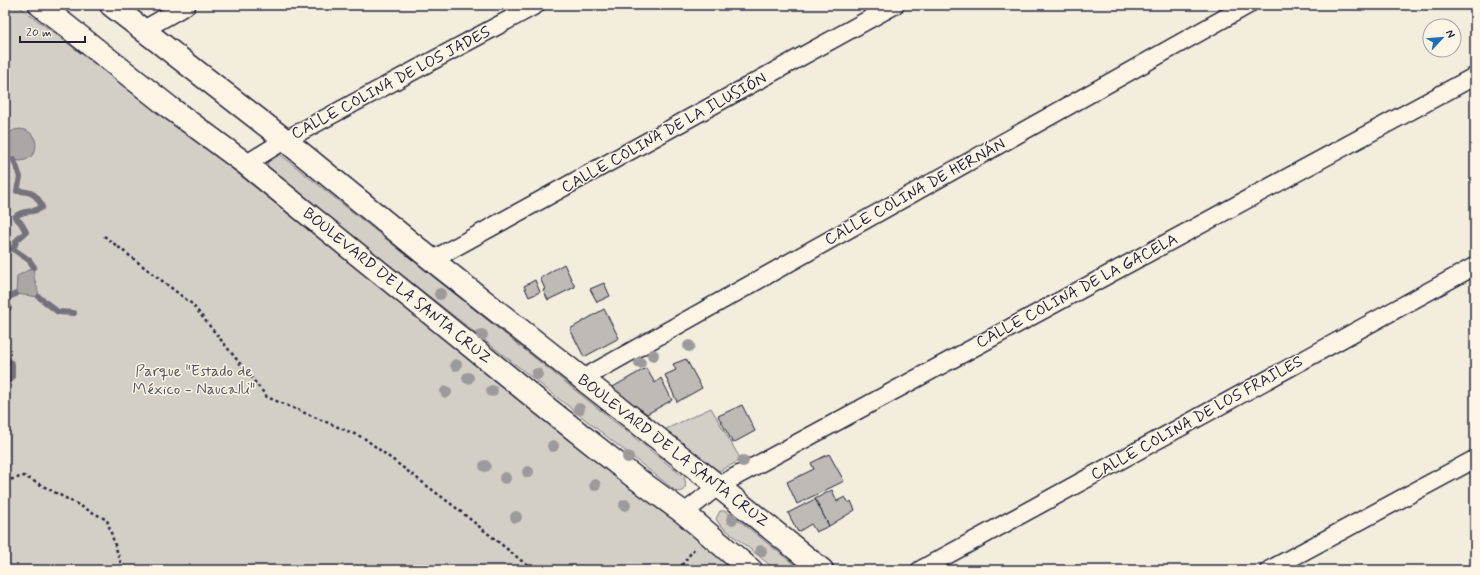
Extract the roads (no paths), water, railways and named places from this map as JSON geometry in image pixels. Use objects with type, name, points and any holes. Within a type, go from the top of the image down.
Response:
[{"type":"main road","name":"BOULEVARD DE LA SANTA CRUZ","points":[[40,5],[169,107],[246,164],[548,409],[633,476],[684,513],[751,570]]},
{"type":"main road","name":"BOULEVARD DE LA SANTA CRUZ","points":[[111,5],[285,140],[432,260],[822,570]]},
{"type":"street","points":[[142,30],[188,5]]},
{"type":"street","name":"CALLE COLINA DE LOS JADES","points":[[246,164],[285,140],[536,5]]},
{"type":"street","name":"CALLE COLINA DE LA ILUSIÓN","points":[[432,260],[895,5]]},
{"type":"street","name":"CALLE COLINA DE HERNÁN","points":[[582,379],[1248,5]]},
{"type":"street","name":"CALLE COLINA DE LA GACELA","points":[[684,513],[718,486],[1475,76]]},
{"type":"street","name":"CALLE COLINA DE LOS FRAILES","points":[[920,570],[1475,266]]},
{"type":"street","points":[[1269,570],[1475,459]]},
{"type":"waterway","points":[[14,160],[20,177],[17,191],[33,194],[36,196],[42,207],[35,211],[19,214],[15,217],[21,223],[26,232],[17,240],[13,249],[29,260],[34,267]]},
{"type":"waterway","points":[[5,313],[9,308],[6,298],[16,294]]},
{"type":"waterway","points":[[39,297],[58,312],[74,313]]},
{"type":"waterway","points":[[5,358],[12,364],[12,378],[5,383]]},
{"type":"park label","name":"Parque \"Estado de México - Naucalli\"","points":[[194,380]]}]
